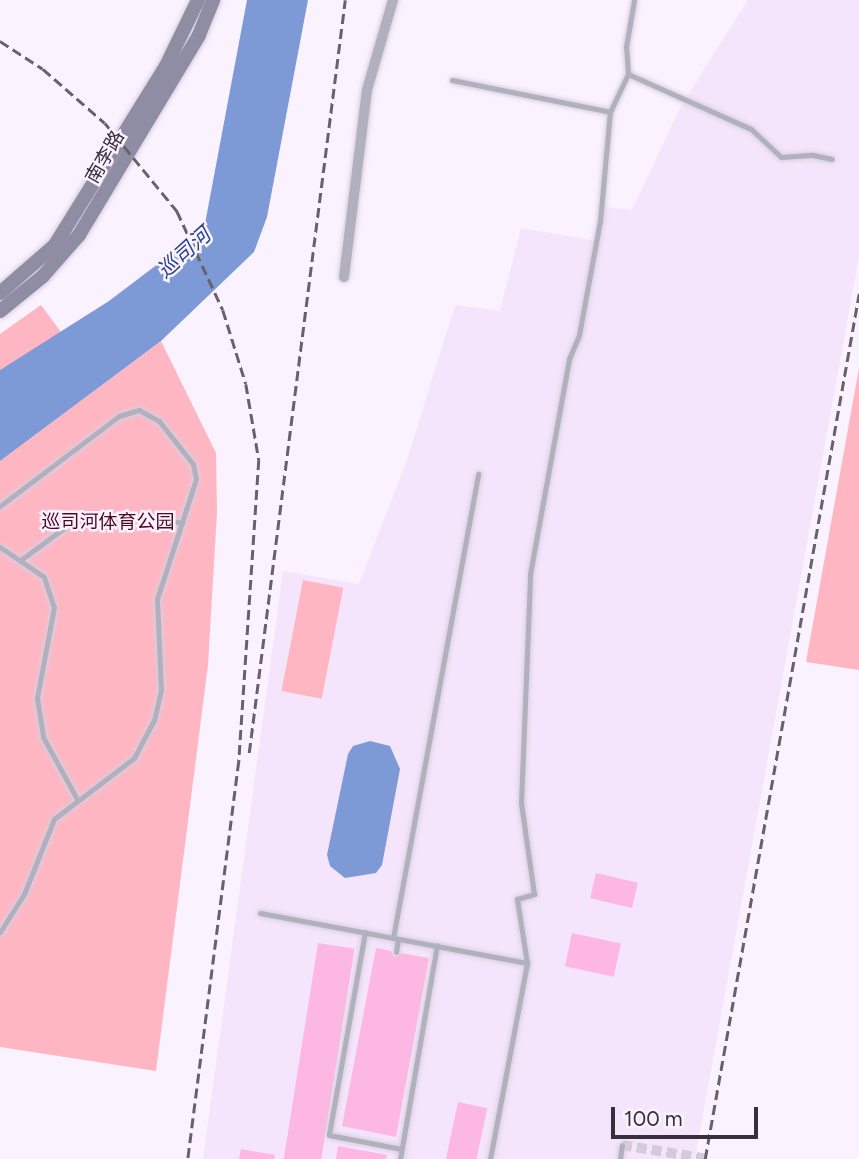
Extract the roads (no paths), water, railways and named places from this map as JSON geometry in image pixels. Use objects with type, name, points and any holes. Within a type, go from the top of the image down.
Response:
[{"type":"main road","name":"南李路","points":[[0,293],[55,245],[166,66],[198,0]]},
{"type":"main road","name":"南李路","points":[[0,311],[43,276],[79,235],[199,34],[213,0]]},
{"type":"street","points":[[344,277],[367,90],[393,0]]},
{"type":"lane","points":[[491,1159],[527,963],[517,899],[534,894],[521,803],[530,574],[569,359],[579,335],[600,221],[610,112],[628,74],[626,47],[634,0]]},
{"type":"lane","points":[[628,74],[751,130],[781,157],[813,155],[832,159]]},
{"type":"lane","points":[[452,80],[610,112]]},
{"type":"lane","points":[[0,506],[119,416],[139,410],[159,421],[192,464],[196,479],[183,523],[165,565],[157,599],[161,690],[155,720],[134,758],[102,786],[77,799],[54,819],[24,894],[0,932]]},
{"type":"lane","points":[[396,952],[396,938],[478,474]]},
{"type":"lane","points":[[22,559],[79,517],[145,517],[183,523]]},
{"type":"lane","points":[[0,547],[22,559],[44,577],[54,607],[37,698],[43,737],[77,799]]},
{"type":"lane","points":[[260,913],[527,963]]},
{"type":"lane","points":[[365,932],[328,1135],[402,1149]]},
{"type":"lane","points":[[400,1159],[437,945]]},
{"type":"lane","points":[[620,1159],[622,1145]]},
{"type":"water","name":"巡司河","points":[[247,0],[308,0],[267,217],[254,252],[161,341],[0,461],[0,370],[109,301],[204,229]]},
{"type":"water","points":[[370,741],[390,746],[400,769],[382,865],[376,873],[345,878],[330,866],[327,855],[348,754],[353,746]]},
{"type":"tunnel","points":[[622,1145],[708,1159]]},
{"type":"railway","points":[[249,753],[345,0]]},
{"type":"railway","points":[[0,41],[43,69],[105,123],[177,211],[223,310],[246,384],[259,460],[239,761],[188,1159]]},
{"type":"railway","points":[[705,1159],[859,294]]},
{"type":"park label","name":"巡司河体育公园","points":[[108,522]]}]
